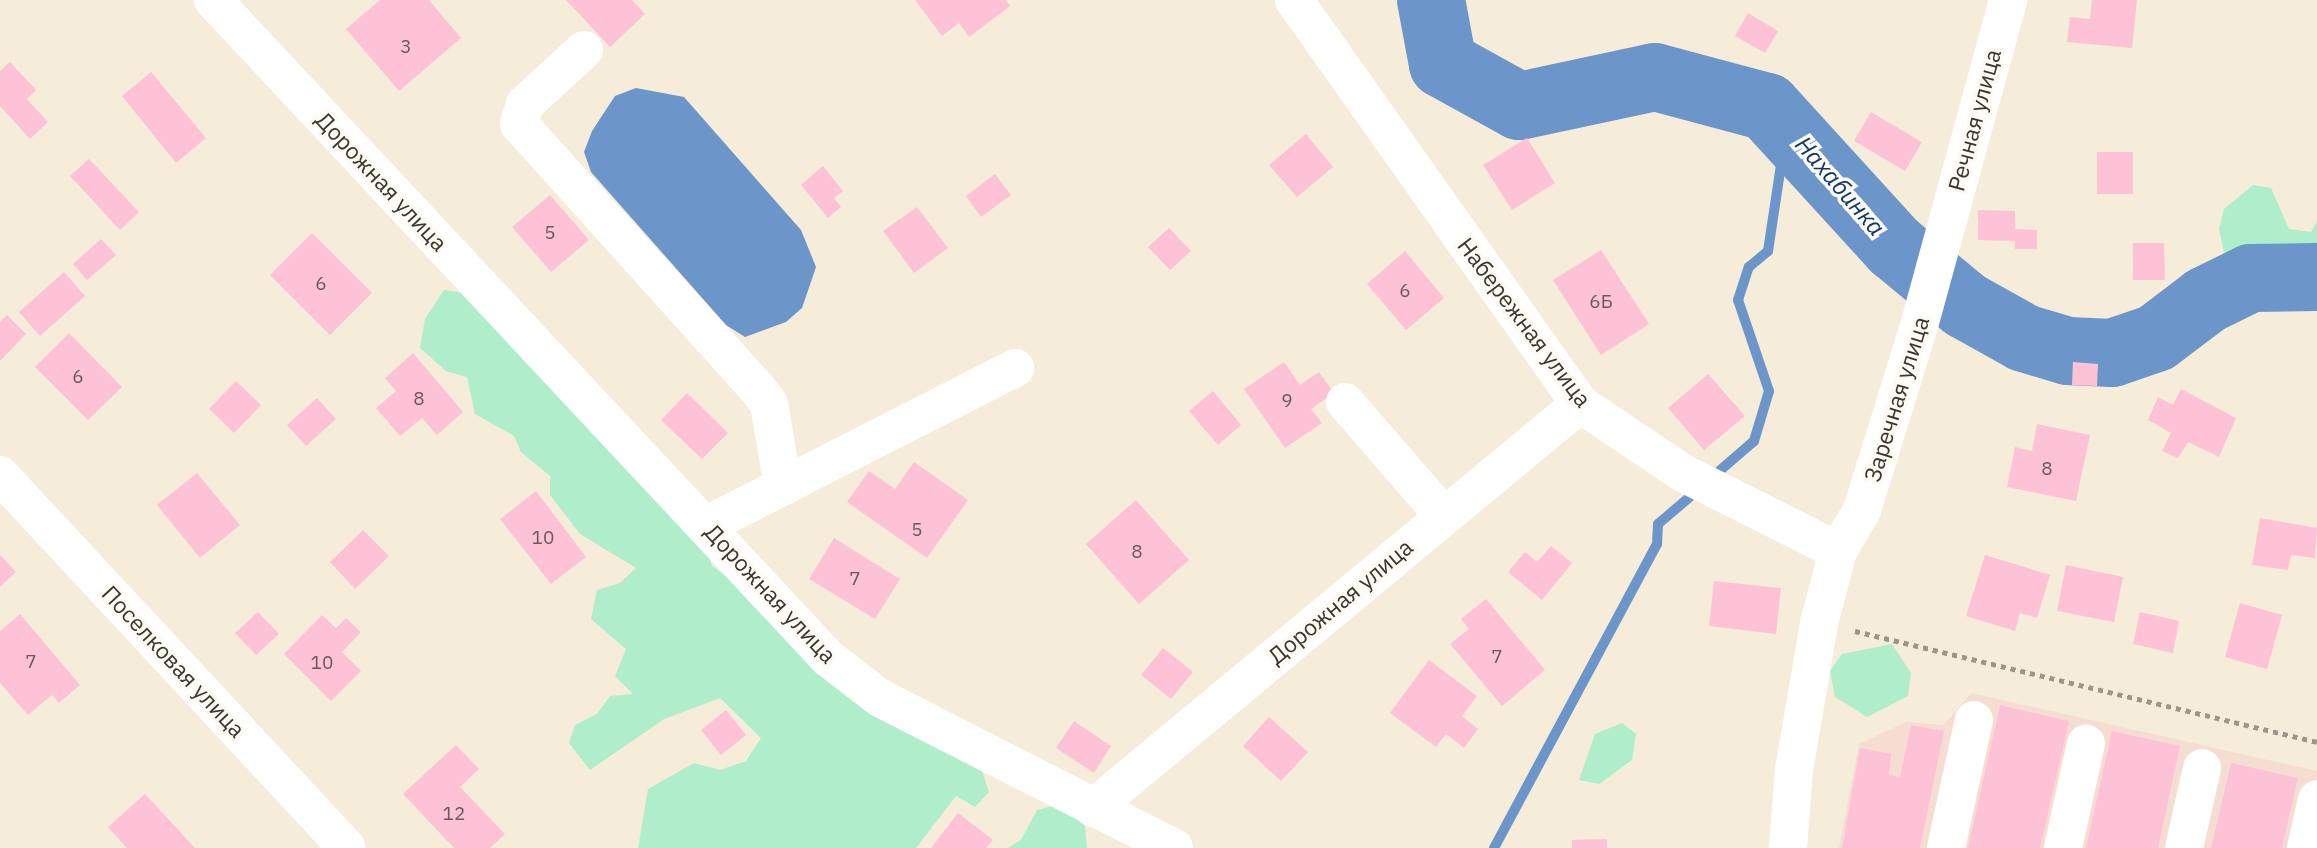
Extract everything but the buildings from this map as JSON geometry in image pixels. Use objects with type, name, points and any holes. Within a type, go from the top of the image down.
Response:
[{"type":"street","name":"Дорожная улица","points":[[213,0],[707,525],[828,658],[880,698],[1093,808],[1580,404]]},
{"type":"street","name":"Набережная улица","points":[[1294,0],[1580,404],[1684,473],[1838,551]]},
{"type":"street","name":"Речная улица","points":[[1942,241],[2008,0]]},
{"type":"street","points":[[583,50],[525,104],[519,124],[769,404],[783,486]]},
{"type":"street","name":"Заречная улица","points":[[1788,848],[1796,757],[1819,623],[1838,551],[1862,510],[1919,326],[1942,241]]},
{"type":"street","points":[[707,525],[1015,368]]},
{"type":"street","points":[[1345,402],[1443,515]]},
{"type":"street","name":"Поселковая улица","points":[[0,475],[347,848]]},
{"type":"street","points":[[1946,848],[1974,720]]},
{"type":"street","points":[[2063,848],[2086,743]]},
{"type":"street","points":[[2184,848],[2202,768]]},
{"type":"street","points":[[2306,848],[2317,800]]},
{"type":"street","points":[[1093,808],[1174,848]]},
{"type":"path","points":[[1819,623],[2317,742]]},
{"type":"shaded area","points":[[1971,693],[2317,771],[2317,848],[1839,848],[1859,744],[1906,722],[1944,725]]},
{"type":"green space","points":[[2253,185],[2271,188],[2289,229],[2311,232],[2317,221],[2317,309],[2304,292],[2277,286],[2224,252],[2219,229],[2224,209]]},
{"type":"green space","points":[[444,290],[468,293],[704,541],[712,566],[978,759],[989,792],[975,807],[956,796],[916,848],[638,848],[648,789],[694,763],[720,770],[746,761],[761,738],[720,698],[664,719],[590,770],[569,743],[575,725],[597,714],[610,696],[633,694],[615,676],[626,649],[591,619],[597,590],[620,583],[636,568],[580,534],[550,495],[550,476],[521,452],[514,436],[475,414],[467,377],[446,371],[420,348],[425,319]]},
{"type":"green space","points":[[1892,644],[1911,673],[1908,696],[1867,717],[1835,697],[1830,671],[1842,654]]},
{"type":"green space","points":[[1622,723],[1636,734],[1632,760],[1599,784],[1579,780],[1595,734]]},
{"type":"green space","points":[[1056,805],[1084,817],[1087,848],[1008,848],[1021,840],[1037,810]]},
{"type":"water","points":[[636,88],[684,97],[801,230],[816,267],[802,308],[786,322],[745,337],[726,325],[591,172],[584,152],[592,131],[615,96]]},
{"type":"waterway","name":"Нахабинка","points":[[1431,0],[1443,64],[1519,106],[1655,77],[1767,107],[1895,247],[1965,305],[2024,338],[2068,351],[2112,353],[2156,338],[2206,300],[2251,278],[2317,277]]},
{"type":"waterway","points":[[1710,479],[1754,441],[1769,391],[1738,300],[1749,267],[1768,251],[1787,125]]},
{"type":"waterway","points":[[1494,848],[1657,544],[1658,524],[1698,490]]}]
